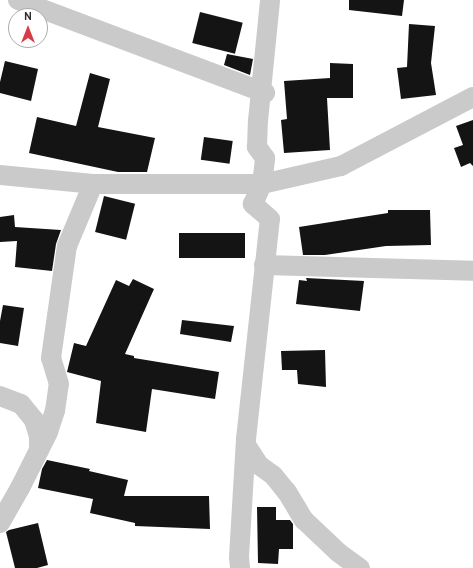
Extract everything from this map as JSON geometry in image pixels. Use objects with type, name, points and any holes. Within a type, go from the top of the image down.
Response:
[{"type":"street","points":[[18,0],[262,92]]},
{"type":"street","points":[[240,568],[239,557],[246,446],[270,219],[253,204],[262,184],[264,158],[258,147],[258,112],[262,92],[262,65],[270,0]]},
{"type":"street","points":[[0,176],[93,184],[262,184],[341,166],[473,98]]},
{"type":"street","points":[[0,522],[48,432],[55,411],[59,384],[51,358],[67,246],[93,184]]},
{"type":"street","points":[[264,265],[473,272]]},
{"type":"street","points":[[0,396],[21,404],[34,420],[39,436],[39,450]]},
{"type":"street","points":[[246,446],[259,465],[273,475],[287,492],[304,520],[339,552],[360,568]]},
{"type":"building","points":[[349,0],[404,0],[402,16],[349,10]]},
{"type":"building","points":[[200,12],[243,23],[235,54],[192,43]]},
{"type":"building","points":[[409,24],[435,26],[431,63],[436,95],[401,99],[397,68],[407,67]]},
{"type":"building","points":[[227,54],[253,59],[250,75],[224,65]]},
{"type":"building","points":[[5,61],[38,69],[31,101],[0,93],[0,82]]},
{"type":"building","points":[[330,63],[353,64],[353,98],[327,98],[330,150],[284,153],[281,120],[287,119],[284,81],[330,78]]},
{"type":"building","points":[[90,73],[110,79],[98,127],[155,138],[147,172],[118,172],[29,153],[37,117],[76,126]]},
{"type":"building","points":[[473,120],[473,166],[470,163],[461,167],[454,148],[463,145],[456,126]]},
{"type":"building","points":[[204,137],[233,141],[230,164],[201,160]]},
{"type":"building","points":[[104,196],[135,204],[126,240],[95,232]]},
{"type":"building","points":[[388,210],[430,210],[431,245],[386,246],[325,255],[303,255],[299,227],[388,213]]},
{"type":"building","points":[[14,215],[15,227],[61,230],[56,244],[52,271],[15,267],[17,241],[0,242],[0,217]]},
{"type":"building","points":[[179,233],[245,233],[245,258],[179,258]]},
{"type":"building","points":[[306,278],[364,281],[360,311],[296,304],[299,280],[307,281]]},
{"type":"building","points":[[133,279],[154,289],[125,354],[134,356],[134,358],[219,372],[215,399],[152,389],[146,432],[96,423],[101,381],[67,372],[74,343],[86,346],[116,280],[129,286]]},
{"type":"building","points":[[3,305],[24,308],[18,346],[0,343],[0,321]]},
{"type":"building","points":[[182,320],[234,326],[231,342],[180,334]]},
{"type":"building","points":[[325,350],[326,387],[298,384],[297,370],[282,370],[281,351]]},
{"type":"building","points":[[47,460],[90,469],[89,471],[128,480],[124,496],[209,496],[210,529],[135,526],[135,523],[90,513],[93,499],[38,488],[42,469]]},
{"type":"building","points":[[257,507],[276,507],[276,520],[290,520],[293,524],[293,549],[279,549],[278,564],[258,563]]},
{"type":"building","points":[[38,523],[48,565],[37,568],[15,568],[6,532]]}]
